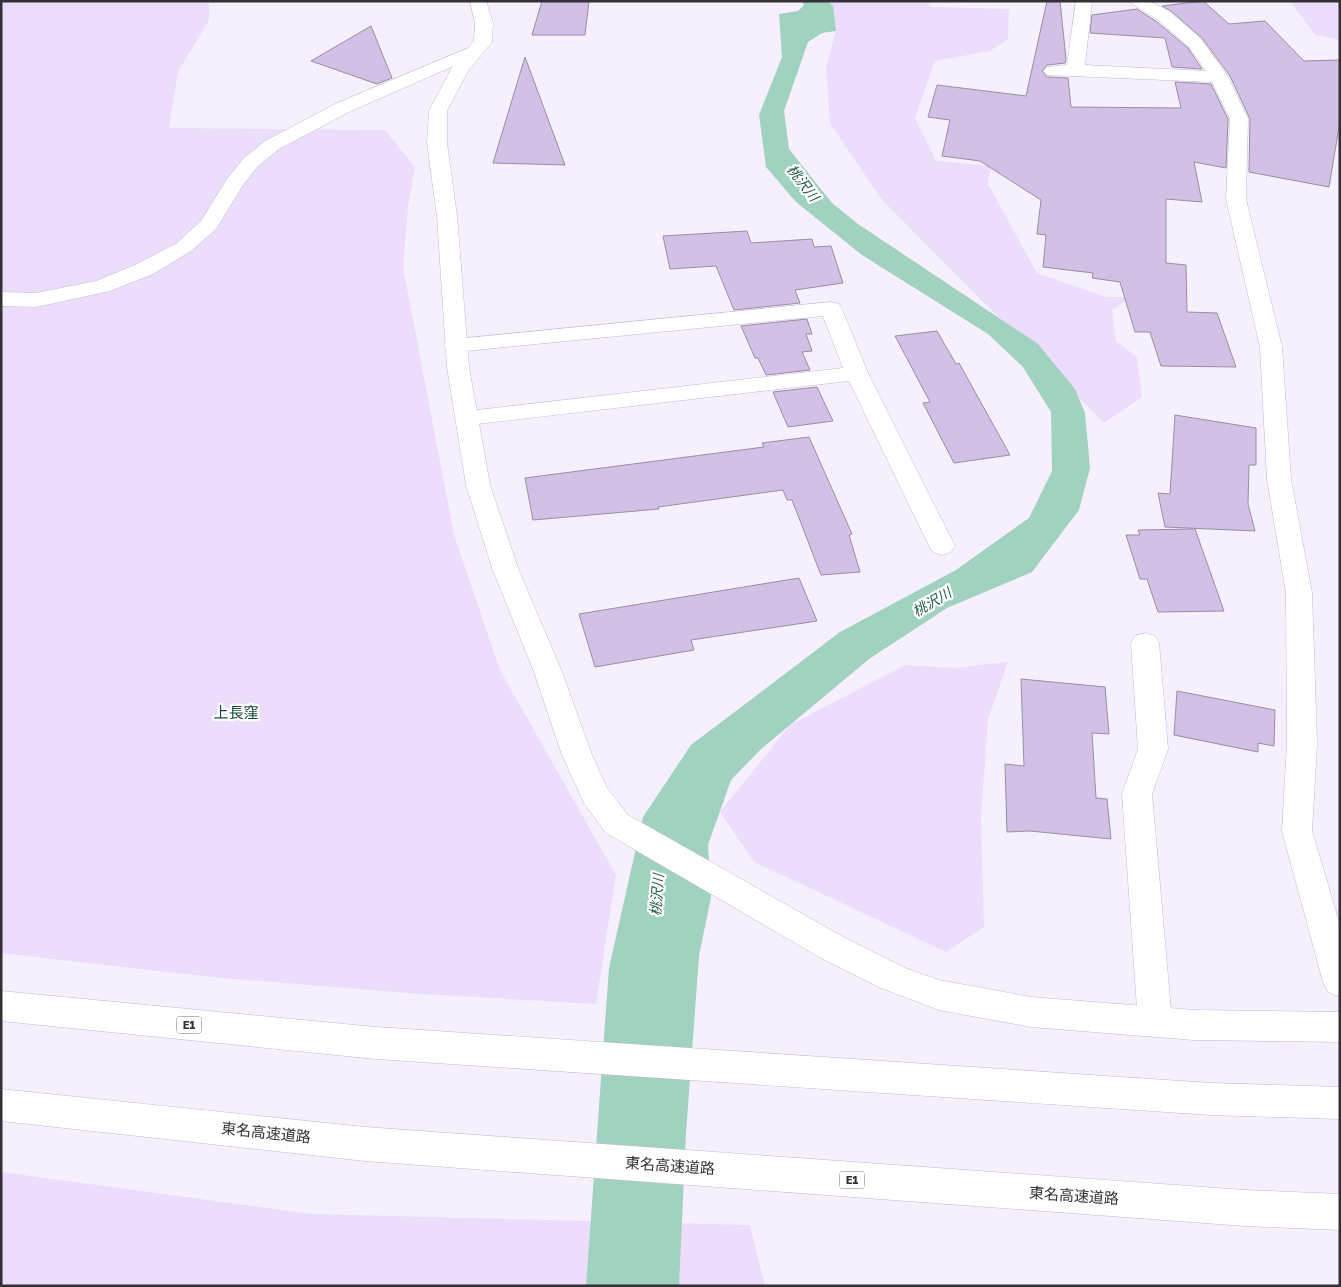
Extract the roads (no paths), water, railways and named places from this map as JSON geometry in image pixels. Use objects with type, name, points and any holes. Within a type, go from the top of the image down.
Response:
[{"type":"main road","points":[[478,1],[484,23],[483,42],[473,51],[460,69],[438,111],[437,143],[447,216],[455,345],[478,485],[505,568],[548,672],[578,755],[596,795],[617,824],[832,948],[893,978],[939,995],[1031,1012],[1155,1022],[1194,1025],[1340,1027]]},
{"type":"main road","points":[[1075,70],[1084,1]]},
{"type":"main road","points":[[1136,1],[1164,16],[1195,43],[1219,77],[1239,119],[1236,199],[1271,347],[1279,479],[1299,593],[1302,744],[1297,831],[1340,982]]},
{"type":"main road","points":[[1,299],[36,300],[102,286],[145,270],[184,247],[209,225],[234,183],[251,162],[272,145],[344,107],[473,51]]},
{"type":"main road","points":[[1053,72],[1075,70],[1219,77]]},
{"type":"main road","points":[[455,345],[831,309],[858,373],[942,546]]},
{"type":"main road","points":[[468,418],[858,373]]},
{"type":"main road","points":[[1145,643],[1153,749],[1137,794],[1155,1022]]},
{"type":"main road","name":"E1","points":[[1,1006],[376,1043],[1211,1099],[1340,1103]]},
{"type":"main road","name":"東名高速道路","points":[[1,1105],[365,1144],[1244,1208],[1340,1212]]},
{"type":"water","name":"桃沢川","points":[[802,1],[828,1],[833,6],[836,31],[822,33],[808,42],[784,111],[789,149],[832,203],[858,224],[1038,344],[1075,389],[1085,413],[1090,468],[1079,510],[1032,572],[947,608],[869,659],[761,749],[731,780],[708,845],[711,897],[699,956],[686,1133],[679,1286],[586,1286],[609,968],[643,817],[691,745],[840,632],[956,570],[1029,518],[1052,471],[1051,412],[1023,367],[988,334],[862,255],[796,202],[766,167],[759,115],[782,57],[779,14],[798,11],[804,5]]},
{"type":"district","name":"上長窪","points":[[236,713]]}]
